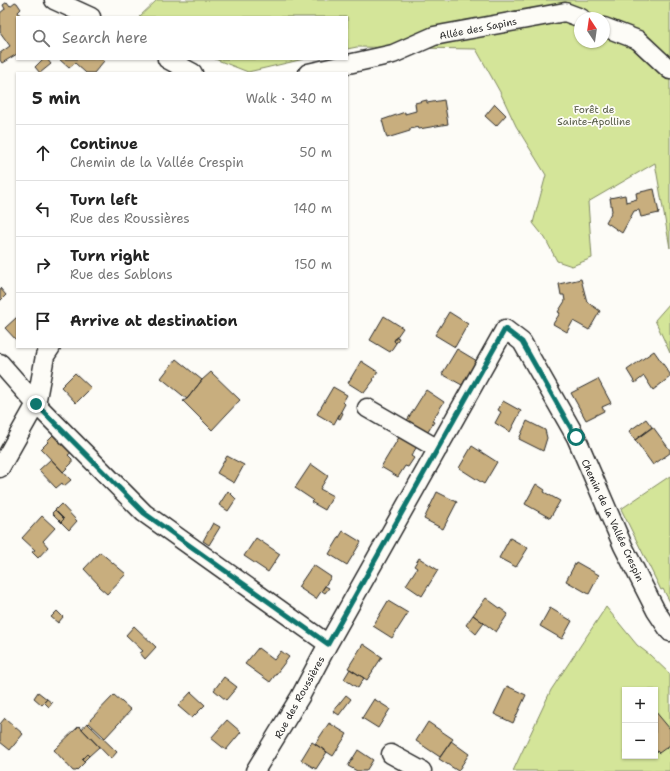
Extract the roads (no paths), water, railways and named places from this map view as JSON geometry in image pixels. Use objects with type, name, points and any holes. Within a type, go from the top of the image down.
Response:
[{"type":"street","points":[[54,0],[89,16]]},
{"type":"street","name":"Allée des Sapins","points":[[312,72],[393,54],[434,36],[565,12],[574,15]]},
{"type":"street","points":[[610,29],[638,40],[670,70]]},
{"type":"street","points":[[169,60],[191,72]]},
{"type":"street","name":"Rue des Roussières","points":[[256,771],[300,698],[328,644],[505,329]]},
{"type":"street","name":"Chemin de la Vallée Crespin","points":[[505,329],[522,342],[576,437],[623,546],[656,611],[670,632]]},
{"type":"street","points":[[0,468],[36,404],[46,356],[50,348]]},
{"type":"street","points":[[0,363],[36,404],[144,513],[328,644]]},
{"type":"street","points":[[367,408],[438,448]]},
{"type":"street","points":[[391,754],[422,771]]},
{"type":"park label","name":"Forêt de Sainte-Apolline","points":[[594,114]]}]
